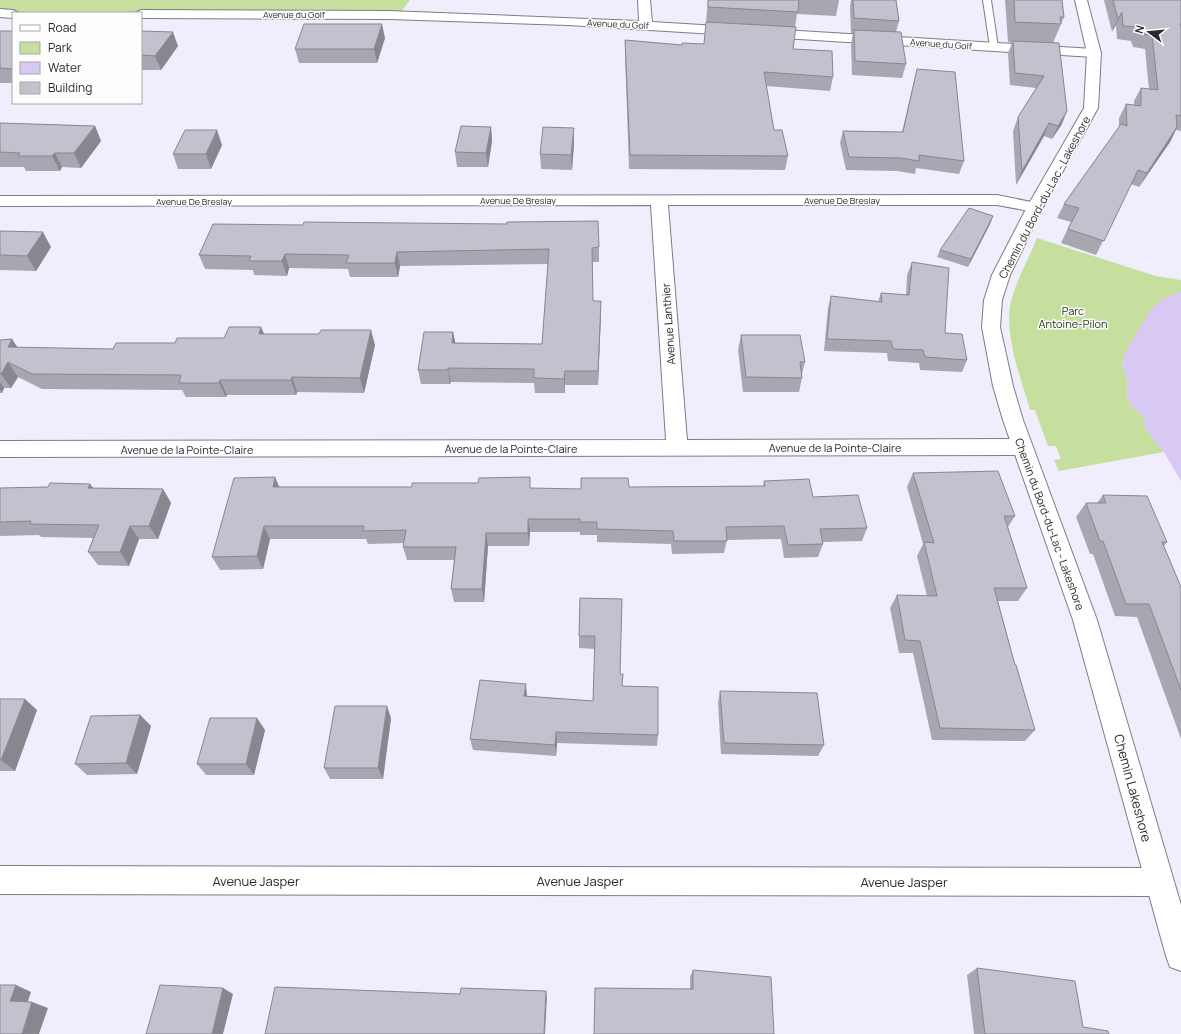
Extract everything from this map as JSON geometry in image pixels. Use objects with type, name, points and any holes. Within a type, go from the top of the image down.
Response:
[{"type":"street","points":[[644,0],[646,26]]},
{"type":"street","name":"Chemin du Bord-du-Lac - Lakeshore","points":[[1081,0],[1094,53],[1090,108],[1036,207],[997,284],[991,310],[991,327],[999,369],[1022,447],[1084,620]]},
{"type":"street","points":[[0,14],[12,14]]},
{"type":"street","name":"Avenue du Golf","points":[[142,14],[389,15],[646,26],[1094,53]]},
{"type":"street","name":"Avenue Lanthier","points":[[659,200],[677,447]]},
{"type":"street","name":"Avenue De Breslay","points":[[0,201],[992,200],[1036,207]]},
{"type":"street","name":"Avenue de la Pointe-Claire","points":[[0,449],[1022,447]]},
{"type":"street","name":"Chemin Lakeshore","points":[[1084,620],[1114,715],[1159,882],[1181,956]]},
{"type":"street","name":"Avenue Jasper","points":[[0,880],[1159,882]]},
{"type":"lane","points":[[987,0],[994,47]]},
{"type":"green space","points":[[0,0],[410,0],[398,16],[142,14],[142,12],[12,12],[0,16]]},
{"type":"green space","name":"Parc Antoine-Pilon","points":[[1037,238],[1156,276],[1181,280],[1181,292],[1152,308],[1122,363],[1128,383],[1127,397],[1133,407],[1147,420],[1143,424],[1157,445],[1164,452],[1059,471],[1054,460],[1061,459],[1056,446],[1048,446],[1035,410],[1030,410],[1014,354],[1009,325],[1014,290]]},
{"type":"water","points":[[1181,292],[1181,481],[1164,452],[1157,445],[1143,424],[1147,420],[1133,407],[1127,397],[1128,383],[1122,363],[1126,351],[1152,308],[1163,299]]},
{"type":"building","points":[[708,0],[799,0],[798,12],[708,7]]},
{"type":"building","points":[[853,0],[896,0],[899,21],[854,18]]},
{"type":"building","points":[[1014,0],[1062,0],[1064,17],[1060,17],[1061,24],[1015,22]]},
{"type":"building","points":[[1113,0],[1181,0],[1181,116],[1176,115],[1177,127],[1147,173],[1138,170],[1104,241],[1068,229],[1079,208],[1064,204],[1121,124],[1127,126],[1126,104],[1141,106],[1141,88],[1158,90],[1152,35],[1140,34],[1138,27],[1123,26],[1122,12],[1118,19]]},
{"type":"building","points":[[706,22],[796,27],[793,49],[832,51],[833,77],[764,72],[774,130],[782,130],[788,156],[630,155],[625,40],[682,45],[682,43],[704,44]]},
{"type":"building","points":[[304,24],[382,24],[374,49],[295,49]]},
{"type":"building","points":[[854,30],[901,32],[906,64],[855,61]]},
{"type":"building","points":[[0,31],[12,31],[12,69],[0,68]]},
{"type":"building","points":[[142,31],[173,32],[155,56],[142,55]]},
{"type":"building","points":[[1013,41],[1059,43],[1067,111],[1058,126],[1049,123],[1022,171],[1018,117],[1044,76],[1015,73]]},
{"type":"building","points":[[917,69],[955,72],[964,161],[919,155],[919,161],[900,158],[849,157],[843,131],[903,132]]},
{"type":"building","points":[[0,123],[95,126],[74,153],[55,153],[52,156],[18,156],[20,153],[0,152]]},
{"type":"building","points":[[461,126],[491,127],[486,153],[455,152]]},
{"type":"building","points":[[543,127],[574,128],[571,155],[540,154]]},
{"type":"building","points":[[185,130],[217,130],[206,154],[173,154]]},
{"type":"building","points":[[969,208],[993,216],[971,259],[940,250]]},
{"type":"building","points":[[598,221],[599,247],[592,248],[593,301],[601,301],[598,371],[565,371],[564,379],[534,378],[534,369],[448,368],[448,370],[418,370],[424,332],[453,332],[452,343],[542,344],[549,249],[397,252],[395,263],[346,263],[349,255],[285,254],[282,261],[249,261],[251,256],[199,255],[213,224],[303,225],[304,222],[507,224],[507,222]]},
{"type":"building","points":[[0,231],[43,232],[27,256],[0,255]]},
{"type":"building","points":[[912,262],[949,268],[945,333],[962,334],[967,360],[925,357],[923,350],[893,349],[891,341],[827,339],[831,296],[882,302],[881,293],[909,295]]},
{"type":"building","points":[[229,327],[261,327],[259,334],[319,334],[321,330],[371,330],[360,378],[292,377],[291,380],[220,380],[219,383],[179,383],[181,375],[32,374],[8,362],[0,374],[0,340],[12,339],[8,347],[113,349],[116,343],[175,343],[177,338],[224,338]]},
{"type":"building","points":[[741,335],[800,335],[805,362],[800,362],[802,378],[746,377]]},
{"type":"building","points":[[998,471],[1015,516],[1004,516],[1027,588],[994,588],[1035,730],[940,728],[920,641],[905,640],[897,595],[937,596],[924,542],[934,543],[913,473]]},
{"type":"building","points":[[275,477],[273,487],[412,487],[412,483],[478,483],[479,478],[530,477],[530,488],[581,489],[581,478],[628,478],[629,487],[765,486],[764,481],[809,479],[813,497],[858,495],[867,528],[820,529],[823,544],[788,545],[784,526],[726,527],[727,541],[674,541],[673,531],[597,529],[597,522],[580,522],[580,519],[528,519],[528,533],[486,533],[482,589],[451,589],[456,547],[403,547],[406,530],[363,531],[364,526],[264,526],[257,556],[212,557],[234,478]]},
{"type":"building","points":[[50,483],[90,484],[88,488],[163,489],[149,526],[130,526],[120,552],[88,552],[99,525],[30,524],[31,521],[0,522],[0,488],[48,487]]},
{"type":"building","points":[[1103,495],[1147,496],[1167,542],[1162,542],[1181,587],[1181,690],[1149,604],[1126,604],[1103,541],[1100,541],[1086,503],[1106,503]]},
{"type":"building","points":[[580,598],[622,599],[620,674],[623,674],[622,686],[658,687],[658,735],[556,732],[555,745],[470,739],[480,680],[526,684],[524,696],[593,701],[595,636],[579,636]]},
{"type":"building","points":[[720,691],[817,693],[824,745],[724,743]]},
{"type":"building","points":[[0,699],[25,699],[1,760],[0,760]]},
{"type":"building","points":[[335,706],[387,706],[378,768],[324,768]]},
{"type":"building","points":[[140,715],[126,763],[75,764],[91,716]]},
{"type":"building","points":[[210,718],[257,718],[246,764],[197,764]]},
{"type":"building","points":[[977,968],[1075,981],[1083,1027],[1108,1031],[1109,1034],[985,1034]]},
{"type":"building","points":[[693,970],[771,977],[774,1034],[594,1034],[595,988],[693,989]]},
{"type":"building","points":[[0,985],[16,985],[10,1001],[32,1002],[22,1034],[0,1034]]},
{"type":"building","points":[[160,985],[223,988],[212,1034],[146,1034]]},
{"type":"building","points":[[275,987],[460,994],[461,988],[546,991],[544,1034],[265,1034]]}]
